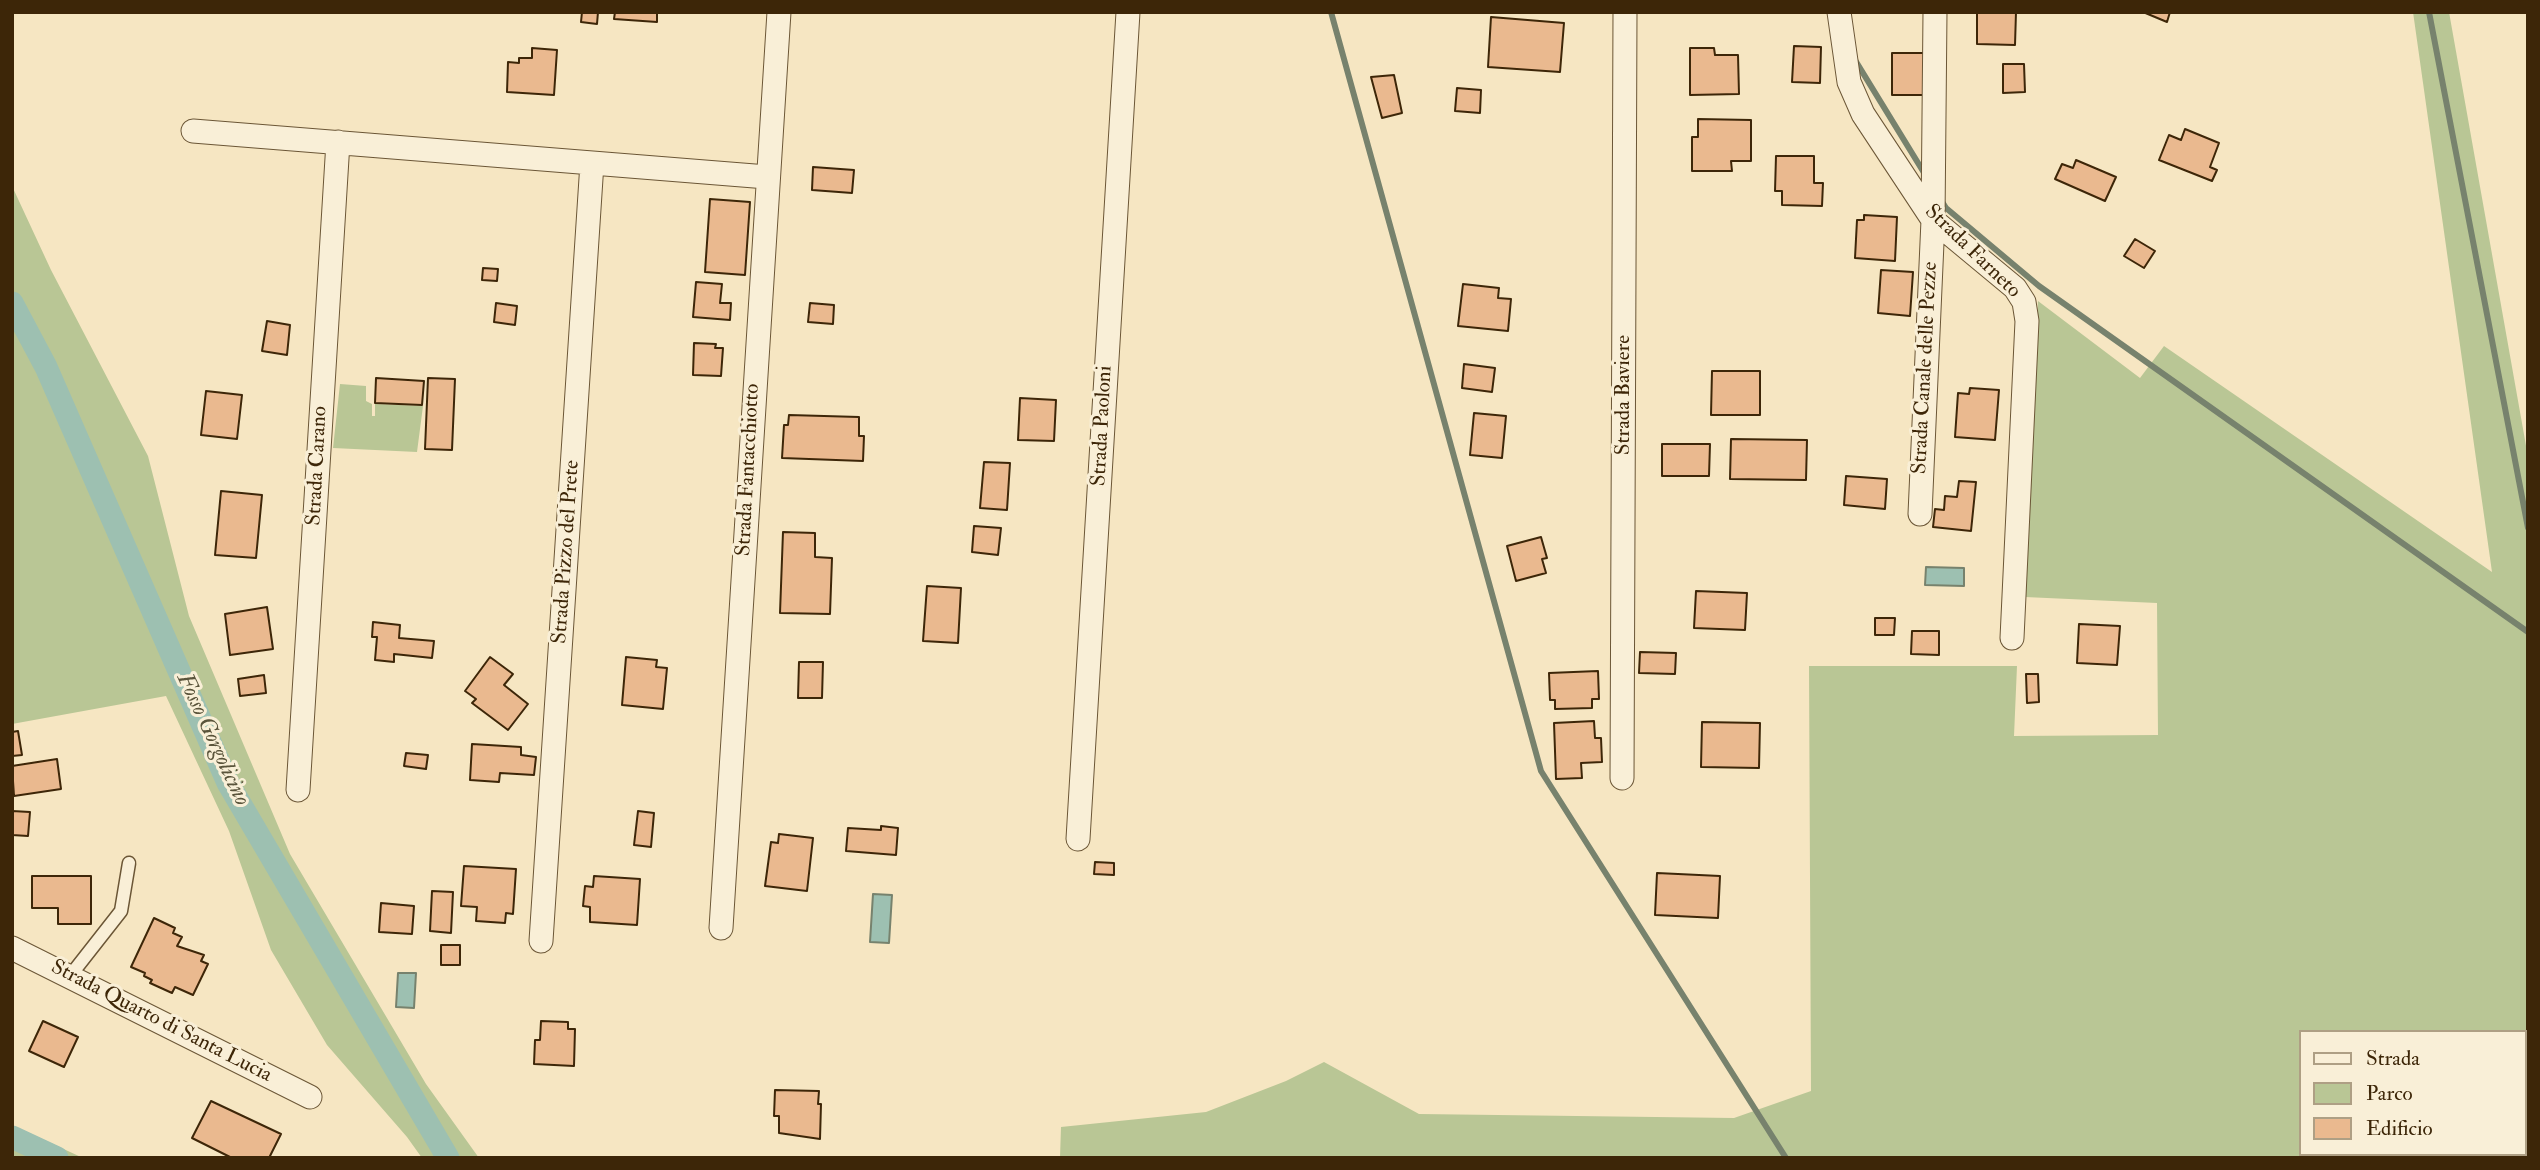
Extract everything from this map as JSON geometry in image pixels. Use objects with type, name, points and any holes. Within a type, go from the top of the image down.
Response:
[{"type":"street","name":"Strada Fantacchiotto","points":[[721,928],[779,12]]},
{"type":"street","name":"Strada Paoloni","points":[[1078,839],[1128,12]]},
{"type":"street","name":"Strada Baviere","points":[[1622,778],[1625,12]]},
{"type":"street","name":"Strada Canale delle Pezze","points":[[1920,514],[1933,220],[1936,12]]},
{"type":"street","name":"Strada Farneto","points":[[1839,13],[1852,91],[1859,107],[1933,220],[2011,284],[2024,302],[2026,312],[2012,638]]},
{"type":"street","points":[[193,131],[767,177]]},
{"type":"street","name":"Strada Carano","points":[[298,790],[338,142]]},
{"type":"street","name":"Strada Pizzo del Prete","points":[[541,941],[592,163]]},
{"type":"street","name":"Strada Quarto di Santa Lucia","points":[[12,948],[310,1097]]},
{"type":"lane","points":[[70,976],[121,911],[129,863]]},
{"type":"green space","points":[[2413,12],[2449,12],[2528,457],[2528,1158],[1060,1158],[1061,1127],[1206,1112],[1286,1081],[1324,1062],[1419,1114],[1734,1118],[1811,1091],[1809,666],[2017,666],[2014,736],[2158,735],[2157,603],[2025,597],[2038,301],[2140,378],[2164,346],[2492,572]]},
{"type":"green space","points":[[12,186],[51,270],[148,456],[189,616],[290,854],[426,1084],[479,1158],[422,1158],[327,1045],[271,950],[229,831],[166,696],[12,724]]},
{"type":"green space","points":[[340,384],[366,386],[366,401],[372,404],[372,416],[375,416],[375,404],[423,406],[417,452],[333,448]]},
{"type":"green space","points":[[12,1125],[83,1158],[12,1158]]},
{"type":"shaded area","points":[[1926,567],[1964,568],[1964,586],[1925,585]]},
{"type":"shaded area","points":[[873,894],[892,895],[889,943],[870,942]]},
{"type":"shaded area","points":[[398,973],[416,973],[414,1008],[396,1007]]},
{"type":"building","points":[[582,12],[598,12],[597,24],[581,22]]},
{"type":"building","points":[[615,12],[657,12],[657,22],[614,19]]},
{"type":"building","points":[[1977,12],[2016,12],[2015,45],[1977,44]]},
{"type":"building","points":[[2143,12],[2170,12],[2167,22]]},
{"type":"building","points":[[1491,17],[1564,23],[1560,72],[1488,67]]},
{"type":"building","points":[[1794,46],[1821,47],[1820,83],[1792,82]]},
{"type":"building","points":[[532,48],[557,50],[554,95],[507,92],[508,62],[519,63],[519,58],[532,58]]},
{"type":"building","points":[[1690,48],[1714,48],[1715,55],[1738,55],[1739,94],[1690,95]]},
{"type":"building","points":[[1892,53],[1924,53],[1924,95],[1892,95]]},
{"type":"building","points":[[2003,64],[2024,64],[2025,92],[2003,93]]},
{"type":"building","points":[[1394,75],[1402,113],[1382,118],[1371,77]]},
{"type":"building","points":[[1457,88],[1481,90],[1480,113],[1455,111]]},
{"type":"building","points":[[1698,119],[1751,120],[1751,161],[1731,161],[1732,171],[1692,171],[1692,137],[1698,137]]},
{"type":"building","points":[[2185,129],[2219,143],[2210,167],[2217,170],[2212,181],[2159,160],[2169,135],[2181,140]]},
{"type":"building","points":[[1776,156],[1814,156],[1814,183],[1823,183],[1822,206],[1782,205],[1782,191],[1775,191]]},
{"type":"building","points":[[2076,160],[2116,177],[2105,201],[2055,179],[2062,164],[2073,168]]},
{"type":"building","points":[[813,167],[854,170],[852,193],[812,190]]},
{"type":"building","points":[[710,199],[750,202],[745,275],[705,272]]},
{"type":"building","points":[[1864,215],[1897,217],[1895,261],[1855,258],[1857,220],[1864,220]]},
{"type":"building","points":[[2135,239],[2155,251],[2144,268],[2124,256]]},
{"type":"building","points":[[483,268],[498,269],[497,281],[482,280]]},
{"type":"building","points":[[1881,270],[1913,272],[1910,316],[1878,313]]},
{"type":"building","points":[[696,282],[722,284],[720,303],[731,303],[730,320],[693,317]]},
{"type":"building","points":[[1463,284],[1499,288],[1498,298],[1511,299],[1508,331],[1458,326]]},
{"type":"building","points":[[496,303],[517,306],[515,325],[494,322]]},
{"type":"building","points":[[810,303],[834,305],[833,324],[808,322]]},
{"type":"building","points":[[267,321],[290,325],[287,355],[262,351]]},
{"type":"building","points":[[694,343],[716,344],[715,348],[723,348],[721,376],[693,375]]},
{"type":"building","points":[[1464,364],[1495,368],[1492,392],[1462,388]]},
{"type":"building","points":[[1712,371],[1760,371],[1760,415],[1711,415]]},
{"type":"building","points":[[376,378],[424,381],[422,405],[375,403]]},
{"type":"building","points":[[428,378],[455,379],[452,450],[425,449]]},
{"type":"building","points":[[1970,388],[1999,390],[1995,440],[1955,437],[1958,393],[1969,394]]},
{"type":"building","points":[[206,391],[242,395],[237,439],[201,435]]},
{"type":"building","points":[[1020,398],[1056,400],[1054,441],[1018,440]]},
{"type":"building","points":[[1474,413],[1506,416],[1502,458],[1470,455]]},
{"type":"building","points":[[789,415],[859,417],[859,436],[864,436],[863,461],[782,458],[784,425],[788,425]]},
{"type":"building","points":[[1731,439],[1807,440],[1806,480],[1730,479]]},
{"type":"building","points":[[1662,444],[1710,444],[1709,476],[1662,476]]},
{"type":"building","points":[[984,462],[1010,463],[1007,510],[980,508]]},
{"type":"building","points":[[1846,476],[1887,479],[1885,509],[1844,505]]},
{"type":"building","points":[[1959,481],[1976,482],[1971,531],[1933,527],[1935,509],[1944,510],[1945,496],[1957,497]]},
{"type":"building","points":[[221,491],[262,495],[256,558],[215,555]]},
{"type":"building","points":[[974,526],[1001,528],[998,555],[972,552]]},
{"type":"building","points":[[783,532],[815,533],[815,557],[832,558],[830,614],[780,613]]},
{"type":"building","points":[[1541,537],[1547,558],[1542,559],[1546,573],[1516,581],[1507,546]]},
{"type":"building","points":[[927,586],[961,588],[958,643],[923,641]]},
{"type":"building","points":[[1696,591],[1747,593],[1745,630],[1694,628]]},
{"type":"building","points":[[267,607],[273,649],[230,655],[225,614]]},
{"type":"building","points":[[1875,618],[1895,618],[1894,635],[1875,635]]},
{"type":"building","points":[[373,622],[400,625],[399,638],[434,641],[432,658],[394,654],[394,662],[375,660],[377,637],[372,637]]},
{"type":"building","points":[[2079,624],[2120,626],[2117,665],[2077,663]]},
{"type":"building","points":[[1912,631],[1939,631],[1939,655],[1911,654]]},
{"type":"building","points":[[1640,652],[1676,653],[1675,674],[1639,673]]},
{"type":"building","points":[[490,657],[513,674],[504,685],[528,704],[508,730],[472,703],[476,699],[465,691]]},
{"type":"building","points":[[626,657],[657,660],[656,667],[667,668],[663,709],[622,705]]},
{"type":"building","points":[[799,662],[823,662],[822,698],[798,698]]},
{"type":"building","points":[[1598,671],[1599,699],[1592,699],[1592,708],[1555,709],[1555,700],[1550,700],[1549,673]]},
{"type":"building","points":[[2026,674],[2038,674],[2039,702],[2027,703]]},
{"type":"building","points":[[264,675],[266,693],[240,696],[238,679]]},
{"type":"building","points":[[1594,721],[1595,738],[1601,738],[1602,762],[1581,763],[1582,778],[1556,779],[1554,723]]},
{"type":"building","points":[[1702,722],[1760,723],[1759,768],[1701,767]]},
{"type":"building","points":[[18,731],[22,755],[12,756],[12,732]]},
{"type":"building","points":[[472,744],[521,747],[521,755],[536,757],[534,775],[500,773],[499,782],[470,780]]},
{"type":"building","points":[[406,753],[428,755],[426,769],[404,766]]},
{"type":"building","points":[[57,759],[61,789],[14,796],[12,766]]},
{"type":"building","points":[[12,811],[30,812],[28,836],[12,835]]},
{"type":"building","points":[[638,811],[654,813],[651,847],[634,845]]},
{"type":"building","points":[[881,826],[898,828],[896,855],[846,851],[848,828],[881,830]]},
{"type":"building","points":[[779,834],[813,838],[807,891],[765,886],[771,842],[778,843]]},
{"type":"building","points":[[1095,862],[1114,863],[1114,875],[1094,874]]},
{"type":"building","points":[[464,866],[516,869],[513,914],[506,913],[505,923],[476,921],[477,907],[461,906]]},
{"type":"building","points":[[1657,873],[1720,876],[1718,918],[1655,915]]},
{"type":"building","points":[[32,876],[91,876],[91,924],[58,924],[58,908],[32,908]]},
{"type":"building","points":[[594,876],[640,879],[637,925],[590,922],[590,907],[583,906],[585,886],[593,887]]},
{"type":"building","points":[[432,891],[453,892],[451,933],[430,931]]},
{"type":"building","points":[[381,903],[414,906],[412,934],[379,932]]},
{"type":"building","points":[[154,918],[175,928],[173,933],[182,937],[177,946],[204,955],[201,961],[208,964],[193,995],[175,987],[172,993],[150,983],[152,980],[144,976],[145,973],[131,967]]},
{"type":"building","points":[[441,945],[460,945],[460,965],[441,965]]},
{"type":"building","points":[[43,1021],[78,1037],[64,1067],[29,1051]]},
{"type":"building","points":[[541,1021],[568,1022],[568,1029],[575,1029],[574,1066],[534,1064],[535,1040],[540,1040]]},
{"type":"building","points":[[775,1090],[819,1091],[820,1139],[779,1133],[779,1116],[774,1116]]},
{"type":"building","points":[[211,1101],[281,1134],[269,1158],[232,1158],[192,1138]]},
{"type":"waterway","points":[[1331,12],[1541,771],[1786,1158]]},
{"type":"waterway","points":[[2429,12],[2528,528]]},
{"type":"waterway","points":[[1855,60],[1926,176]]},
{"type":"waterway","points":[[1941,200],[1946,208],[2039,286],[2528,632]]},
{"type":"waterway","name":"Fosso Gorgolicino","points":[[12,303],[46,367],[228,783],[448,1158]]},
{"type":"waterway","points":[[12,1137],[57,1158]]}]
